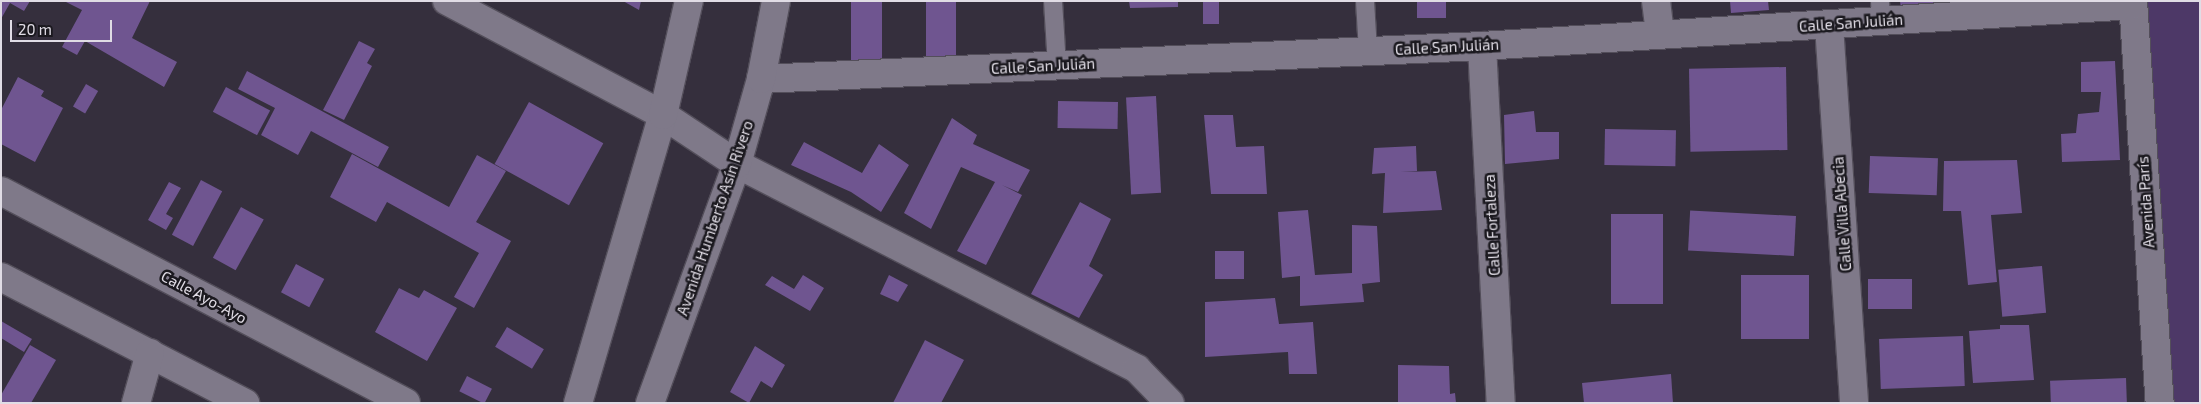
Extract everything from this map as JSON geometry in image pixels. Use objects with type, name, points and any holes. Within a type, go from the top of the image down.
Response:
[{"type":"street","points":[[448,1],[663,116],[736,164],[1137,370],[1170,403]]},
{"type":"street","points":[[578,403],[663,116],[689,1]]},
{"type":"street","name":"Avenida Humberto Asín Rivero","points":[[650,403],[736,164],[761,79],[776,1]]},
{"type":"street","points":[[1656,1],[1660,34]]},
{"type":"street","name":"Calle San Julián","points":[[761,79],[1482,46],[1829,25],[1880,11],[2133,3]]},
{"type":"street","name":"Avenida París","points":[[2133,3],[2160,403]]},
{"type":"street","name":"Calle Villa Abecia","points":[[1829,25],[1854,403]]},
{"type":"street","name":"Calle Fortaleza","points":[[1482,46],[1502,403]]},
{"type":"street","name":"Calle Ayo-Ayo","points":[[1,191],[406,403]]},
{"type":"street","points":[[1,277],[150,352],[245,403]]},
{"type":"street","points":[[136,403],[150,352]]},
{"type":"lane","points":[[1053,1],[1057,66]]},
{"type":"lane","points":[[1365,1],[1368,51]]},
{"type":"shaded area","points":[[2143,1],[2200,1],[2200,403],[2174,403]]},
{"type":"building","points":[[1,1],[30,1],[24,11],[10,3],[1,19]]},
{"type":"building","points":[[64,1],[150,1],[132,38],[177,62],[164,87],[85,41],[77,55],[62,47],[82,10]]},
{"type":"building","points":[[623,1],[641,1],[639,10]]},
{"type":"building","points":[[851,1],[882,1],[882,60],[851,60]]},
{"type":"building","points":[[926,1],[956,1],[956,56],[926,56]]},
{"type":"building","points":[[1129,1],[1178,1],[1178,7],[1130,8]]},
{"type":"building","points":[[1203,1],[1219,1],[1219,24],[1203,24]]},
{"type":"building","points":[[1417,1],[1446,1],[1446,18],[1417,18]]},
{"type":"building","points":[[1730,1],[1768,1],[1769,10],[1731,13]]},
{"type":"building","points":[[1900,1],[1935,1],[1935,5],[1901,9]]},
{"type":"building","points":[[359,41],[375,49],[367,63],[372,66],[344,120],[323,110]]},
{"type":"building","points":[[2115,61],[2120,160],[2062,162],[2061,134],[2076,133],[2078,114],[2099,112],[2101,92],[2081,92],[2081,62]]},
{"type":"building","points":[[1786,67],[1787,150],[1690,152],[1689,69]]},
{"type":"building","points":[[247,71],[389,147],[378,167],[311,131],[298,155],[261,135],[275,108],[238,89]]},
{"type":"building","points":[[18,77],[44,91],[41,96],[63,108],[35,162],[1,144],[1,110]]},
{"type":"building","points":[[86,84],[98,91],[85,114],[73,107]]},
{"type":"building","points":[[226,87],[270,110],[257,135],[213,112]]},
{"type":"building","points":[[1156,96],[1161,193],[1131,194],[1126,98]]},
{"type":"building","points":[[1058,101],[1118,102],[1118,129],[1058,128]]},
{"type":"building","points":[[529,102],[603,143],[569,205],[495,164]]},
{"type":"building","points":[[1534,111],[1536,132],[1559,132],[1559,159],[1505,164],[1504,115]]},
{"type":"building","points":[[1204,115],[1233,115],[1236,147],[1264,146],[1267,194],[1211,194]]},
{"type":"building","points":[[952,118],[977,135],[973,144],[1030,170],[1018,192],[1002,185],[1022,195],[986,265],[957,251],[995,182],[961,167],[931,229],[904,213]]},
{"type":"building","points":[[1605,129],[1676,130],[1675,166],[1604,165]]},
{"type":"building","points":[[804,142],[862,173],[879,144],[909,165],[881,212],[851,192],[791,165]]},
{"type":"building","points":[[1416,146],[1417,171],[1401,172],[1436,171],[1442,210],[1383,213],[1385,173],[1372,174],[1374,148]]},
{"type":"building","points":[[352,154],[449,207],[477,155],[506,171],[476,222],[511,241],[474,308],[454,297],[479,253],[387,202],[376,222],[330,197]]},
{"type":"building","points":[[1870,156],[1938,158],[1937,195],[1869,193]]},
{"type":"building","points":[[2017,160],[2022,213],[1991,215],[1997,282],[1968,285],[1961,211],[1943,211],[1944,161]]},
{"type":"building","points":[[201,180],[222,191],[193,246],[172,235]]},
{"type":"building","points":[[169,182],[181,188],[166,214],[173,218],[166,230],[148,220]]},
{"type":"building","points":[[1080,202],[1111,219],[1089,266],[1103,275],[1079,318],[1031,294]]},
{"type":"building","points":[[241,207],[264,220],[236,270],[213,258]]},
{"type":"building","points":[[1308,210],[1315,275],[1352,273],[1352,225],[1377,226],[1380,282],[1362,284],[1364,302],[1300,306],[1300,276],[1282,278],[1278,212]]},
{"type":"building","points":[[1690,210],[1796,216],[1794,256],[1688,250]]},
{"type":"building","points":[[1611,214],[1663,214],[1663,304],[1611,304]]},
{"type":"building","points":[[1215,251],[1244,251],[1244,279],[1215,279]]},
{"type":"building","points":[[296,264],[324,279],[309,307],[281,292]]},
{"type":"building","points":[[2042,266],[2046,313],[2002,317],[1998,270]]},
{"type":"building","points":[[803,275],[824,288],[810,311],[765,285],[772,276],[794,289]]},
{"type":"building","points":[[889,275],[908,285],[898,302],[880,294]]},
{"type":"building","points":[[1741,275],[1809,275],[1809,339],[1741,339]]},
{"type":"building","points":[[1868,279],[1912,279],[1912,309],[1868,309]]},
{"type":"building","points":[[399,288],[419,298],[424,290],[457,308],[427,361],[375,332]]},
{"type":"building","points":[[1275,298],[1279,324],[1313,322],[1317,374],[1289,374],[1288,352],[1205,357],[1205,302]]},
{"type":"building","points":[[1,321],[32,339],[24,352],[1,338]]},
{"type":"building","points":[[2000,325],[2029,325],[2034,380],[1973,383],[1969,331],[2000,329]]},
{"type":"building","points":[[507,327],[544,349],[532,369],[495,347]]},
{"type":"building","points":[[1963,336],[1965,386],[1881,389],[1879,339]]},
{"type":"building","points":[[925,340],[964,360],[941,403],[893,403]]},
{"type":"building","points":[[30,345],[56,360],[31,403],[2,403],[1,395]]},
{"type":"building","points":[[755,346],[785,365],[772,388],[761,381],[749,403],[730,392]]},
{"type":"building","points":[[1398,365],[1449,366],[1450,394],[1455,393],[1456,403],[1398,403]]},
{"type":"building","points":[[1671,374],[1673,403],[1584,403],[1582,383]]},
{"type":"building","points":[[467,376],[492,389],[485,403],[459,391]]},
{"type":"building","points":[[2126,378],[2127,403],[2051,403],[2050,381]]}]
